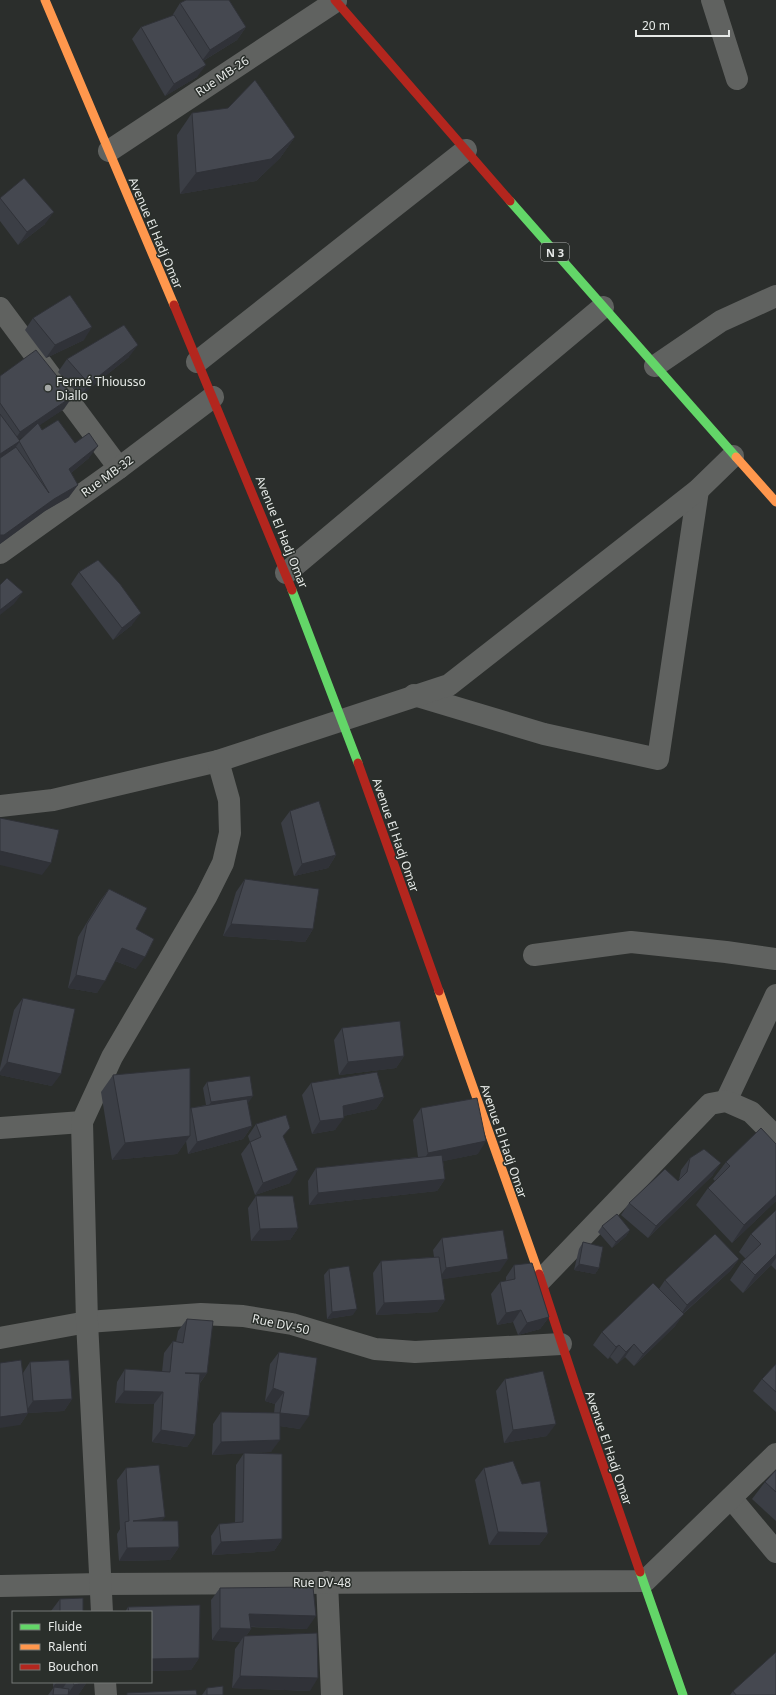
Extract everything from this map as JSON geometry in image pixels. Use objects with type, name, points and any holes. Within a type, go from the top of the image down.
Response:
[{"type":"street","name":"Avenue El Hadj Omar","points":[[45,0],[286,573],[343,721],[541,1280],[561,1344],[628,1539],[645,1581],[683,1695]]},
{"type":"street","name":"Rue MB-26","points":[[109,151],[336,0]]},
{"type":"street","name":"N 3","points":[[336,0],[733,456],[776,502]]},
{"type":"street","points":[[712,0],[737,78]]},
{"type":"street","points":[[197,362],[466,150]]},
{"type":"street","points":[[655,366],[720,321],[776,296]]},
{"type":"street","points":[[286,573],[603,307]]},
{"type":"street","points":[[0,308],[119,468]]},
{"type":"street","name":"Rue MB-32","points":[[0,553],[119,468],[213,397]]},
{"type":"street","points":[[0,806],[53,800],[218,761],[343,721],[414,695],[449,685],[698,490],[733,456]]},
{"type":"street","points":[[414,695],[544,734],[658,759],[698,490]]},
{"type":"street","points":[[102,1611],[87,1322],[82,1122],[112,1057],[206,897],[223,863],[230,833],[229,800],[218,761]]},
{"type":"street","points":[[534,955],[630,942],[776,959]]},
{"type":"street","points":[[726,1101],[776,995]]},
{"type":"street","points":[[541,1280],[710,1104],[726,1101],[751,1112],[776,1137]]},
{"type":"street","points":[[0,1128],[82,1122]]},
{"type":"street","name":"Rue DV-50","points":[[0,1338],[87,1322],[201,1314],[243,1316],[292,1324],[375,1349],[415,1352],[561,1344]]},
{"type":"street","points":[[645,1581],[776,1454]]},
{"type":"street","points":[[731,1498],[776,1552]]},
{"type":"street","name":"Rue DV-48","points":[[0,1586],[328,1582],[645,1581]]},
{"type":"street","points":[[328,1582],[332,1695]]},
{"type":"street","points":[[105,1683],[106,1695]]},
{"type":"building","points":[[186,0],[229,0],[246,27],[210,50],[180,3]]},
{"type":"building","points":[[174,15],[206,65],[174,84],[141,27]]},
{"type":"building","points":[[255,80],[295,137],[271,159],[196,173],[192,113],[228,108]]},
{"type":"building","points":[[24,178],[54,212],[27,232],[0,198]]},
{"type":"building","points":[[70,295],[92,327],[55,345],[33,318]]},
{"type":"building","points":[[124,325],[138,345],[89,384],[67,359]]},
{"type":"building","points":[[36,350],[73,396],[20,432],[0,403],[0,376]]},
{"type":"building","points":[[0,414],[20,441],[0,454]]},
{"type":"building","points":[[58,420],[75,443],[89,433],[98,446],[69,469],[78,485],[54,499],[4,535],[0,535],[0,458],[16,447],[49,493],[19,441],[38,423],[42,430]]},
{"type":"building","points":[[98,560],[120,584],[141,613],[122,628],[79,572]]},
{"type":"building","points":[[7,578],[23,592],[0,610],[0,585]]},
{"type":"building","points":[[319,801],[336,855],[302,864],[290,811]]},
{"type":"building","points":[[0,818],[59,830],[51,863],[0,851]]},
{"type":"building","points":[[245,879],[319,889],[313,929],[231,924]]},
{"type":"building","points":[[109,889],[147,908],[136,929],[154,939],[145,957],[122,948],[105,981],[76,975],[87,924]]},
{"type":"building","points":[[23,998],[75,1009],[61,1074],[7,1062]]},
{"type":"building","points":[[400,1021],[404,1056],[348,1062],[342,1028]]},
{"type":"building","points":[[190,1068],[190,1136],[125,1143],[113,1075]]},
{"type":"building","points":[[377,1072],[384,1097],[343,1106],[344,1118],[320,1121],[311,1083]]},
{"type":"building","points":[[250,1076],[253,1096],[211,1102],[207,1082]]},
{"type":"building","points":[[477,1098],[486,1141],[428,1153],[421,1108]]},
{"type":"building","points":[[247,1099],[252,1126],[197,1142],[191,1108]]},
{"type":"building","points":[[286,1115],[290,1128],[283,1136],[298,1170],[263,1183],[250,1142],[261,1137],[256,1124]]},
{"type":"building","points":[[761,1128],[776,1144],[776,1195],[744,1225],[708,1188],[730,1166],[726,1162]]},
{"type":"building","points":[[704,1149],[721,1163],[656,1226],[629,1203],[665,1169],[678,1181],[687,1172],[690,1158]]},
{"type":"building","points":[[442,1155],[445,1179],[318,1193],[316,1168]]},
{"type":"building","points":[[256,1196],[293,1196],[298,1228],[260,1229]]},
{"type":"building","points":[[776,1210],[776,1254],[755,1275],[742,1262],[761,1244],[751,1234]]},
{"type":"building","points":[[617,1214],[630,1230],[616,1242],[602,1226]]},
{"type":"building","points":[[503,1230],[508,1259],[446,1268],[442,1238]]},
{"type":"building","points":[[715,1234],[739,1259],[687,1305],[665,1280]]},
{"type":"building","points":[[583,1242],[603,1247],[599,1268],[579,1264]]},
{"type":"building","points":[[439,1257],[445,1300],[384,1303],[381,1261]]},
{"type":"building","points":[[532,1263],[549,1317],[527,1323],[521,1310],[506,1313],[500,1282],[515,1279],[514,1265]]},
{"type":"building","points":[[349,1266],[357,1309],[332,1312],[329,1269]]},
{"type":"building","points":[[653,1283],[684,1314],[643,1354],[634,1344],[626,1352],[619,1345],[616,1347],[602,1332]]},
{"type":"building","points":[[187,1319],[213,1321],[207,1373],[185,1373],[200,1374],[195,1435],[161,1430],[163,1392],[124,1391],[125,1369],[170,1372],[173,1341],[183,1343]]},
{"type":"building","points":[[279,1352],[317,1358],[309,1416],[280,1413],[284,1392],[273,1388]]},
{"type":"building","points":[[21,1360],[28,1413],[0,1417],[0,1363]]},
{"type":"building","points":[[69,1360],[72,1399],[33,1401],[30,1362]]},
{"type":"building","points":[[776,1364],[776,1392],[762,1379]]},
{"type":"building","points":[[543,1371],[556,1424],[513,1430],[505,1379]]},
{"type":"building","points":[[221,1412],[280,1413],[280,1440],[221,1442]]},
{"type":"building","points":[[244,1453],[282,1454],[282,1539],[221,1542],[219,1524],[243,1522]]},
{"type":"building","points":[[513,1461],[522,1484],[540,1481],[548,1533],[498,1532],[484,1468]]},
{"type":"building","points":[[159,1465],[165,1517],[133,1521],[178,1521],[179,1547],[127,1548],[125,1522],[129,1521],[126,1468]]},
{"type":"building","points":[[776,1470],[776,1492],[765,1482]]},
{"type":"building","points":[[313,1587],[316,1616],[249,1614],[251,1629],[220,1628],[220,1588]]},
{"type":"building","points":[[83,1598],[83,1611],[60,1611],[60,1599]]},
{"type":"building","points":[[200,1605],[199,1658],[152,1659],[152,1611],[129,1611],[128,1607]]},
{"type":"building","points":[[317,1633],[318,1678],[240,1676],[244,1636]]},
{"type":"building","points":[[776,1652],[776,1695],[736,1695],[733,1691]]},
{"type":"building","points":[[223,1686],[223,1695],[207,1695],[207,1688]]},
{"type":"building","points":[[54,1687],[69,1689],[68,1695],[53,1695]]},
{"type":"building","points":[[196,1690],[197,1695],[127,1695],[127,1693]]},
{"type":"traffic: fast","points":[[510,201],[736,457]]},
{"type":"traffic: fast","points":[[292,590],[358,763]]},
{"type":"traffic: fast","points":[[640,1572],[683,1695]]},
{"type":"traffic: slow","points":[[45,0],[174,305]]},
{"type":"traffic: slow","points":[[736,457],[776,502]]},
{"type":"traffic: slow","points":[[439,991],[539,1274]]},
{"type":"traffic: jam","points":[[335,0],[510,201]]},
{"type":"traffic: jam","points":[[174,305],[292,590]]},
{"type":"traffic: jam","points":[[358,763],[439,991]]},
{"type":"traffic: jam","points":[[539,1274],[575,1384],[640,1572]]},
{"type":"place","name":"Fermé Thiousso Diallo","points":[[48,388]]}]
